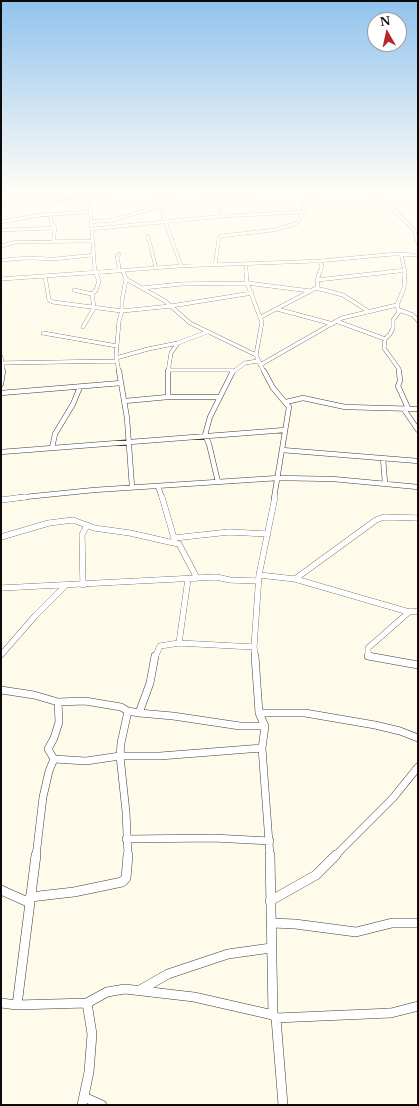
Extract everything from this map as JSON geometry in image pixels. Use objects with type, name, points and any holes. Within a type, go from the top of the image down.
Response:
[{"type":"street","points":[[1,246],[13,243],[28,243]]},
{"type":"street","points":[[83,327],[94,308],[92,294],[96,290],[99,281],[95,273],[93,243]]},
{"type":"street","points":[[150,243],[156,268]]},
{"type":"street","points":[[172,243],[181,266]]},
{"type":"street","points":[[215,265],[218,243]]},
{"type":"street","points":[[119,254],[117,257],[121,271],[126,279],[131,283],[171,306],[190,323],[256,355]]},
{"type":"street","points":[[401,254],[405,270],[404,288],[397,305],[400,312],[393,320],[393,328],[385,339],[384,348],[399,369],[400,381],[398,386],[408,408],[405,410],[418,430]]},
{"type":"street","points":[[1,279],[181,266],[319,261],[418,254]]},
{"type":"street","points":[[1,260],[28,258],[54,259],[94,255]]},
{"type":"street","points":[[316,288],[318,286],[317,280],[322,266],[319,261]]},
{"type":"street","points":[[246,264],[247,283],[262,322],[256,355],[273,388],[289,407],[268,534],[258,578],[254,647],[259,712],[265,726],[262,748],[270,841],[270,901],[272,923],[271,948],[283,1105]]},
{"type":"street","points":[[317,280],[405,270]]},
{"type":"street","points":[[44,276],[49,300],[53,302],[122,311],[171,306],[252,293]]},
{"type":"street","points":[[126,279],[116,346],[125,401],[132,487]]},
{"type":"street","points":[[142,288],[181,284],[198,285],[247,283],[310,291]]},
{"type":"street","points":[[261,317],[316,288],[343,295],[368,311]]},
{"type":"street","points":[[74,290],[92,294]]},
{"type":"street","points":[[218,482],[209,444],[205,435],[214,408],[234,370],[245,363],[259,363],[334,323],[368,311],[397,305]]},
{"type":"street","points":[[277,309],[334,323],[385,339]]},
{"type":"street","points":[[399,310],[413,316],[418,321]]},
{"type":"street","points":[[413,316],[418,316]]},
{"type":"street","points":[[2,363],[117,359],[148,349],[178,343],[207,332]]},
{"type":"street","points":[[43,333],[116,346]]},
{"type":"street","points":[[168,397],[166,388],[169,358],[178,343]]},
{"type":"street","points":[[1,357],[1,384]]},
{"type":"street","points":[[168,370],[234,370]]},
{"type":"street","points":[[1,393],[122,383]]},
{"type":"street","points":[[52,448],[54,434],[73,404],[80,387]]},
{"type":"street","points":[[125,401],[168,397],[220,397]]},
{"type":"street","points":[[286,402],[303,398],[345,407],[418,409]]},
{"type":"street","points":[[1,452],[285,430]]},
{"type":"street","points":[[282,450],[418,461]]},
{"type":"street","points":[[384,458],[385,483]]},
{"type":"street","points":[[1,500],[132,487],[278,478],[333,479],[418,487]]},
{"type":"street","points":[[158,486],[174,540],[179,544],[197,578]]},
{"type":"street","points":[[296,578],[376,520],[384,517],[418,518]]},
{"type":"street","points":[[1,537],[67,520],[76,520],[86,525],[174,540],[229,532],[268,534]]},
{"type":"street","points":[[83,585],[82,535],[86,525]]},
{"type":"street","points":[[1,588],[216,577],[230,580],[296,578],[409,612],[418,611]]},
{"type":"street","points":[[179,643],[188,579]]},
{"type":"street","points":[[1,655],[35,616],[66,585]]},
{"type":"street","points":[[409,612],[368,648],[368,656],[418,665]]},
{"type":"street","points":[[139,714],[150,683],[155,655],[160,646],[179,643],[254,647]]},
{"type":"street","points":[[1,690],[34,695],[58,702],[85,701],[121,707],[139,714],[173,716],[240,726],[265,726]]},
{"type":"street","points":[[54,759],[48,749],[59,722],[58,702]]},
{"type":"street","points":[[1,890],[30,900],[122,882],[126,878],[128,866],[126,812],[120,756],[121,743],[128,711]]},
{"type":"street","points":[[259,712],[305,713],[400,731],[418,738]]},
{"type":"street","points":[[54,759],[86,761],[120,756],[160,756],[262,748]]},
{"type":"street","points":[[17,1005],[43,797],[49,771],[54,759]]},
{"type":"street","points":[[270,901],[316,875],[393,798],[418,767]]},
{"type":"street","points":[[126,839],[213,838],[270,841]]},
{"type":"street","points":[[272,923],[295,924],[356,932],[392,923],[418,923]]},
{"type":"street","points":[[140,990],[168,974],[228,954],[271,948]]},
{"type":"street","points":[[1,1003],[17,1005],[87,1003],[107,992],[125,989],[194,997],[275,1016],[391,1013],[418,1006]]},
{"type":"street","points":[[87,1003],[92,1034],[89,1072],[83,1101],[102,1105]]}]
